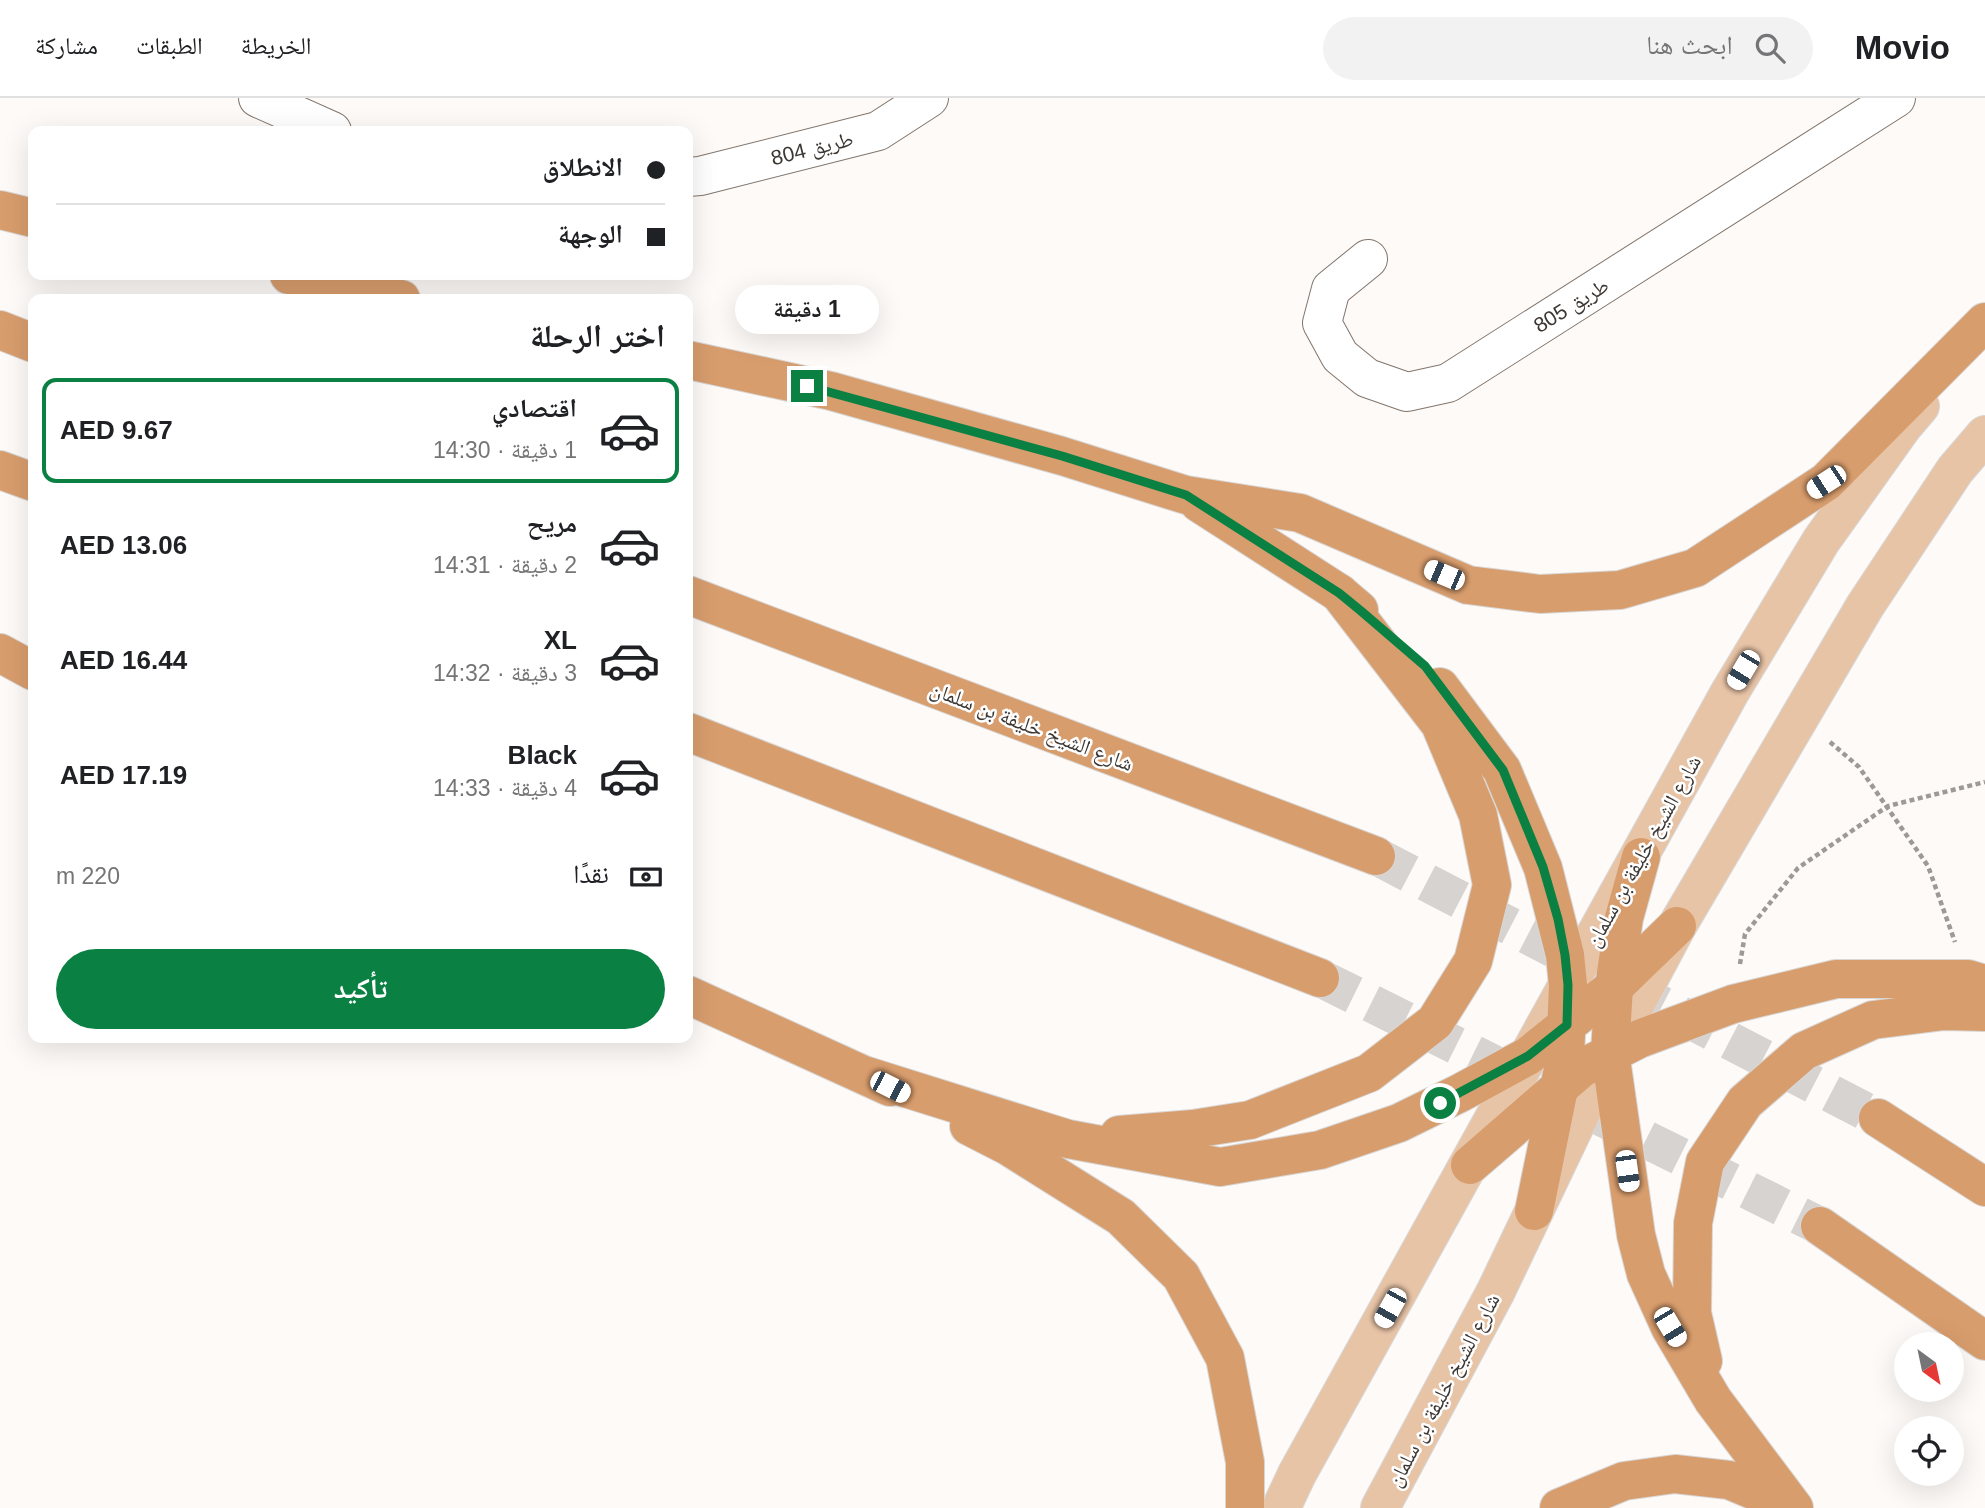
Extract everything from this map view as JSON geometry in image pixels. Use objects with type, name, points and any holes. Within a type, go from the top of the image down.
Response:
[{"type":"highway","points":[[0,210],[28,217]]},
{"type":"highway","points":[[312,280],[378,294]]},
{"type":"highway","points":[[693,361],[831,391],[1062,456],[1186,495],[1300,513],[1468,585],[1540,594],[1620,590],[1695,568],[1826,482],[1985,322]]},
{"type":"highway","points":[[0,330],[28,341]]},
{"type":"highway","points":[[0,470],[28,480]]},
{"type":"highway","points":[[1186,495],[1339,593],[1425,666],[1503,770],[1543,867],[1560,931],[1568,985],[1567,1025],[1560,1085],[1534,1211]]},
{"type":"highway","points":[[1068,1139],[1193,1129],[1250,1120],[1369,1073],[1435,1022],[1473,961],[1492,885],[1478,815],[1440,724],[1339,593]]},
{"type":"highway","name":"شارع الشيخ خليفة بن سلمان","points":[[693,597],[1376,856]]},
{"type":"highway","points":[[0,653],[28,668]]},
{"type":"highway","points":[[693,734],[1320,978]]},
{"type":"highway","points":[[1640,857],[1624,918],[1614,986],[1610,1052],[1636,1235],[1646,1274],[1670,1327],[1713,1400],[1794,1508]]},
{"type":"highway","points":[[867,1076],[1068,1139],[1220,1167],[1308,1152],[1399,1123],[1528,1056],[1614,986],[1678,926]]},
{"type":"highway","points":[[1469,1166],[1582,1068],[1610,1052],[1733,1004],[1836,979],[1979,991]]},
{"type":"highway","points":[[1713,1400],[1692,1314],[1693,1223],[1705,1162],[1745,1102],[1804,1051],[1873,1020],[1944,1011],[1979,991]]},
{"type":"highway","points":[[693,997],[867,1076],[1008,1146],[1121,1217],[1181,1276],[1225,1358],[1245,1462],[1245,1508]]},
{"type":"highway","points":[[1878,1118],[1985,1187]]},
{"type":"highway","points":[[1820,1226],[1985,1341]]},
{"type":"highway","points":[[1559,1508],[1624,1481],[1675,1474],[1729,1480],[1794,1508]]},
{"type":"main road","name":"شارع الشيخ خليفة بن سلمان","points":[[1281,1508],[1297,1474],[1730,692],[1821,541],[1903,426],[1985,330]]},
{"type":"main road","name":"شارع الشيخ خليفة بن سلمان","points":[[1380,1508],[1496,1291],[1610,1052],[1678,926],[1799,714],[1865,606],[1955,470],[1985,435]]},
{"type":"street","points":[[258,98],[321,126]]},
{"type":"street","name":"طريق 804","points":[[693,176],[878,131],[929,98]]},
{"type":"street","name":"طريق 805","points":[[1368,259],[1331,289],[1322,323],[1340,356],[1367,378],[1407,392],[1448,383],[1896,98]]},
{"type":"path","points":[[1799,714],[1859,767],[1928,866],[1979,991]]},
{"type":"path","points":[[1733,1004],[1745,934],[1798,868],[1888,806],[1985,782]]},
{"type":"tunnel","points":[[1376,856],[1878,1118]]},
{"type":"tunnel","points":[[1320,978],[1528,1081]]},
{"type":"tunnel","points":[[1595,1114],[1820,1226]]},
{"type":"route","points":[[807,386],[1062,456],[1186,495],[1339,593],[1425,666],[1503,770],[1543,867],[1558,919],[1568,985],[1567,1025],[1528,1056],[1440,1103]]}]
